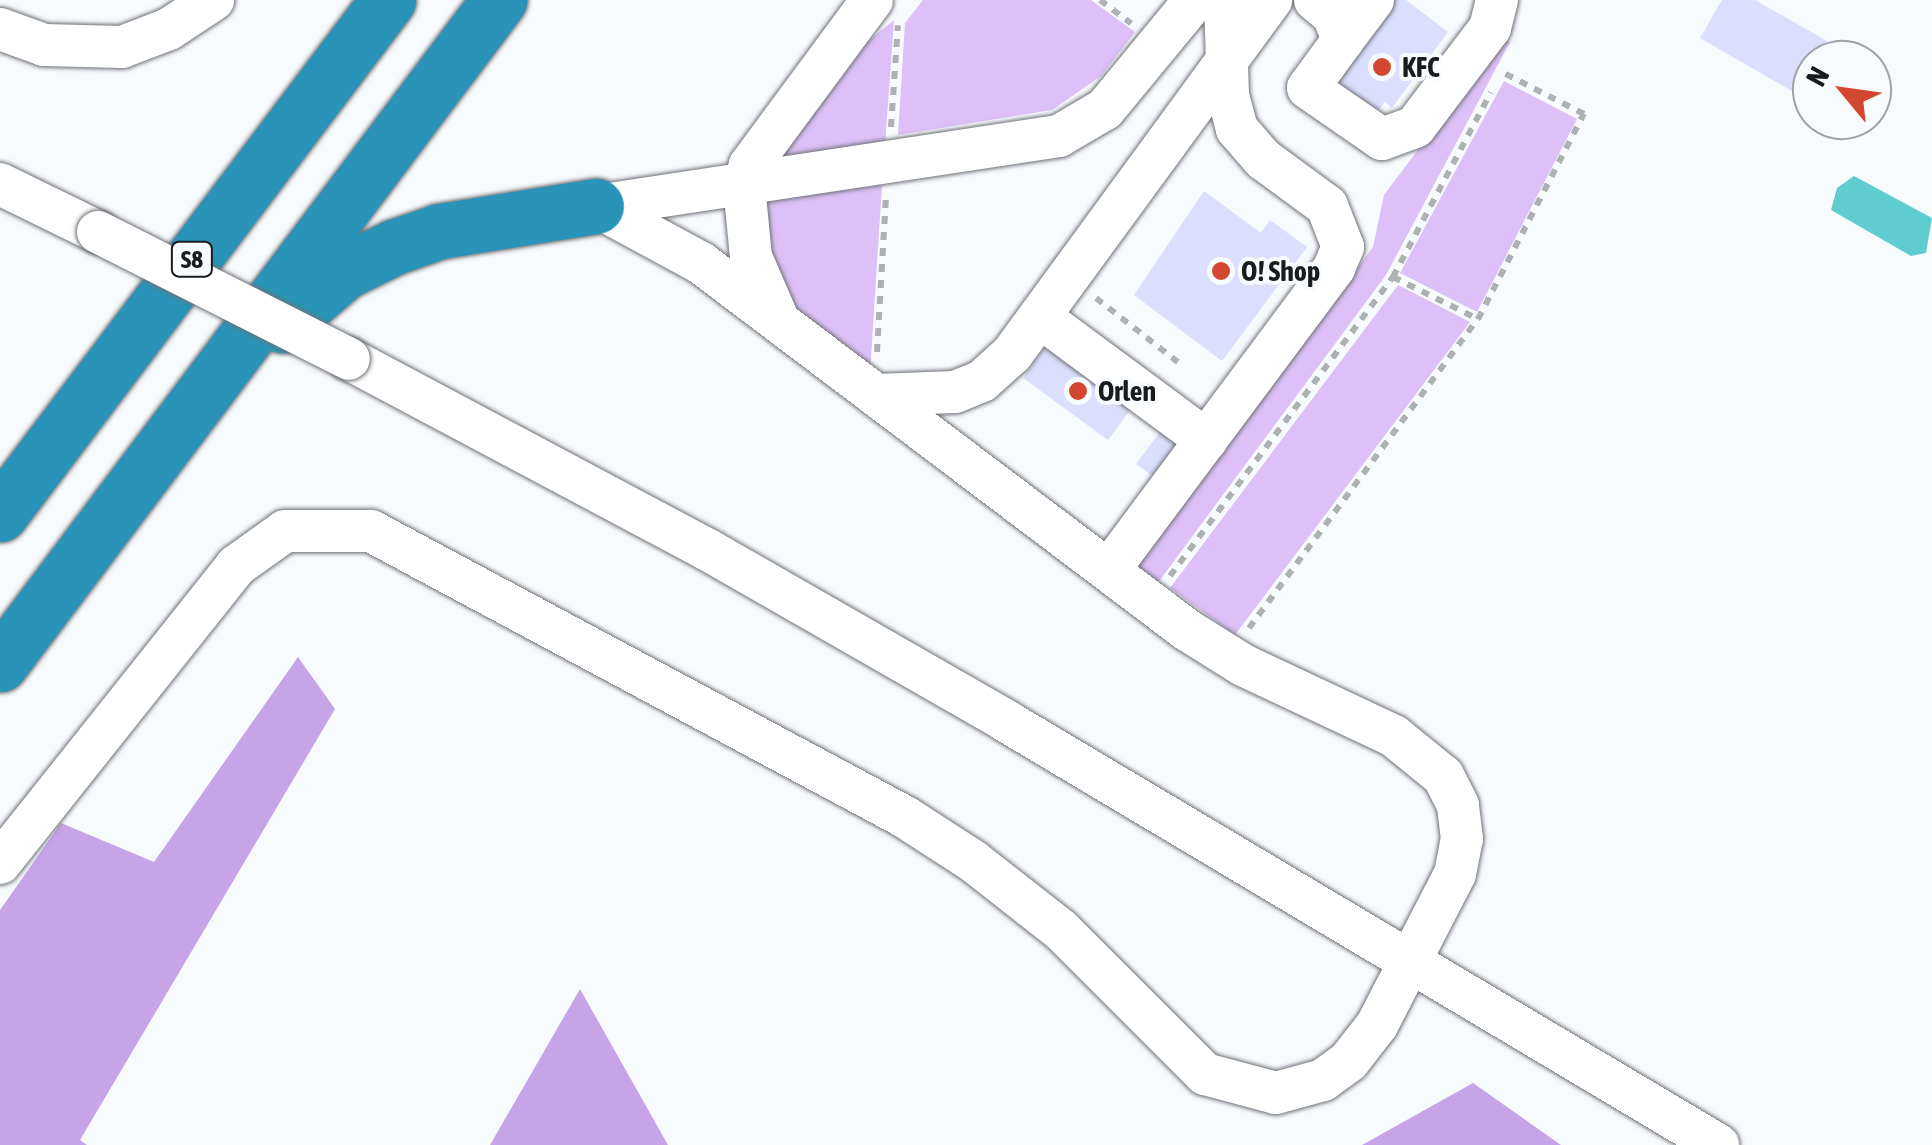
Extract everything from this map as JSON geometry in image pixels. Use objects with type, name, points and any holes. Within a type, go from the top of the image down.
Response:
[{"type":"highway","points":[[0,664],[499,0]]},
{"type":"highway","name":"S8","points":[[0,514],[386,2]]},
{"type":"highway","points":[[207,388],[346,271],[394,247],[440,230],[596,206]]},
{"type":"street","points":[[0,30],[44,45],[122,47],[170,28],[213,0]]},
{"type":"street","points":[[779,321],[751,257],[744,186],[760,147],[872,0]]},
{"type":"street","points":[[596,206],[1059,136],[1104,108],[1195,0]]},
{"type":"street","points":[[1109,570],[1334,268],[1343,247],[1327,206],[1264,159],[1237,128],[1227,58],[1225,0]]},
{"type":"street","points":[[876,395],[926,397],[982,381],[1040,317],[1271,0]]},
{"type":"street","points":[[1315,0],[1334,15],[1343,40]]},
{"type":"street","points":[[1373,0],[1308,88],[1371,136],[1404,136],[1483,38],[1497,0]]},
{"type":"street","points":[[0,184],[349,359],[725,559],[1718,1145]]},
{"type":"street","points":[[0,863],[236,566],[286,530],[371,531],[905,817],[1025,900],[1186,1060],[1228,1085],[1276,1093],[1323,1080],[1349,1062],[1377,1025],[1455,874],[1462,840],[1458,805],[1443,776],[1394,736],[1243,665],[1109,570],[702,262],[596,206]]},
{"type":"street","points":[[1040,317],[1206,440]]},
{"type":"path","points":[[1100,0],[1142,31]]},
{"type":"path","points":[[1160,589],[1393,277],[1501,71],[1584,114],[1478,319],[1239,642]]},
{"type":"path","points":[[1393,277],[1478,319]]},
{"type":"path","points":[[1106,285],[1095,300],[1178,362]]},
{"type":"shaded area","points":[[923,0],[1091,0],[1135,32],[1101,76],[1052,110],[898,135],[905,23]]},
{"type":"shaded area","points":[[894,20],[885,146],[784,161],[779,148],[841,63]]},
{"type":"shaded area","points":[[1501,39],[1510,42],[1386,275],[1154,588],[1136,572],[1138,554],[1373,247],[1384,195]]},
{"type":"shaded area","points":[[1504,81],[1577,119],[1477,312],[1400,273]]},
{"type":"shaded area","points":[[882,185],[870,373],[791,306],[768,263],[765,201]]},
{"type":"shaded area","points":[[1398,285],[1470,322],[1235,635],[1170,588]]},
{"type":"shaded area","points":[[298,657],[335,709],[80,1140],[87,1145],[0,1145],[0,910],[61,823],[154,862]]},
{"type":"shaded area","points":[[580,989],[668,1145],[490,1145]]},
{"type":"shaded area","points":[[1473,1083],[1561,1145],[1362,1145]]},
{"type":"water","points":[[1854,176],[1932,218],[1926,253],[1911,256],[1831,210],[1837,188]]},
{"type":"building","name":"KFC","points":[[1393,0],[1406,0],[1448,32],[1392,108],[1385,102],[1376,113],[1331,80]]},
{"type":"building","points":[[1722,0],[1755,0],[1825,40],[1792,40],[1792,91],[1700,38]]},
{"type":"building","name":"O! Shop","points":[[1204,191],[1261,233],[1270,220],[1307,247],[1222,361],[1134,295]]},
{"type":"building","name":"Orlen","points":[[1049,342],[1134,405],[1108,440],[1023,378]]},
{"type":"building","points":[[1163,428],[1204,458],[1177,494],[1136,464]]},
{"type":"place","name":"KFC","points":[[1382,67]]},
{"type":"place","name":"O! Shop","points":[[1221,271]]},
{"type":"place","name":"Orlen","points":[[1078,391]]}]
